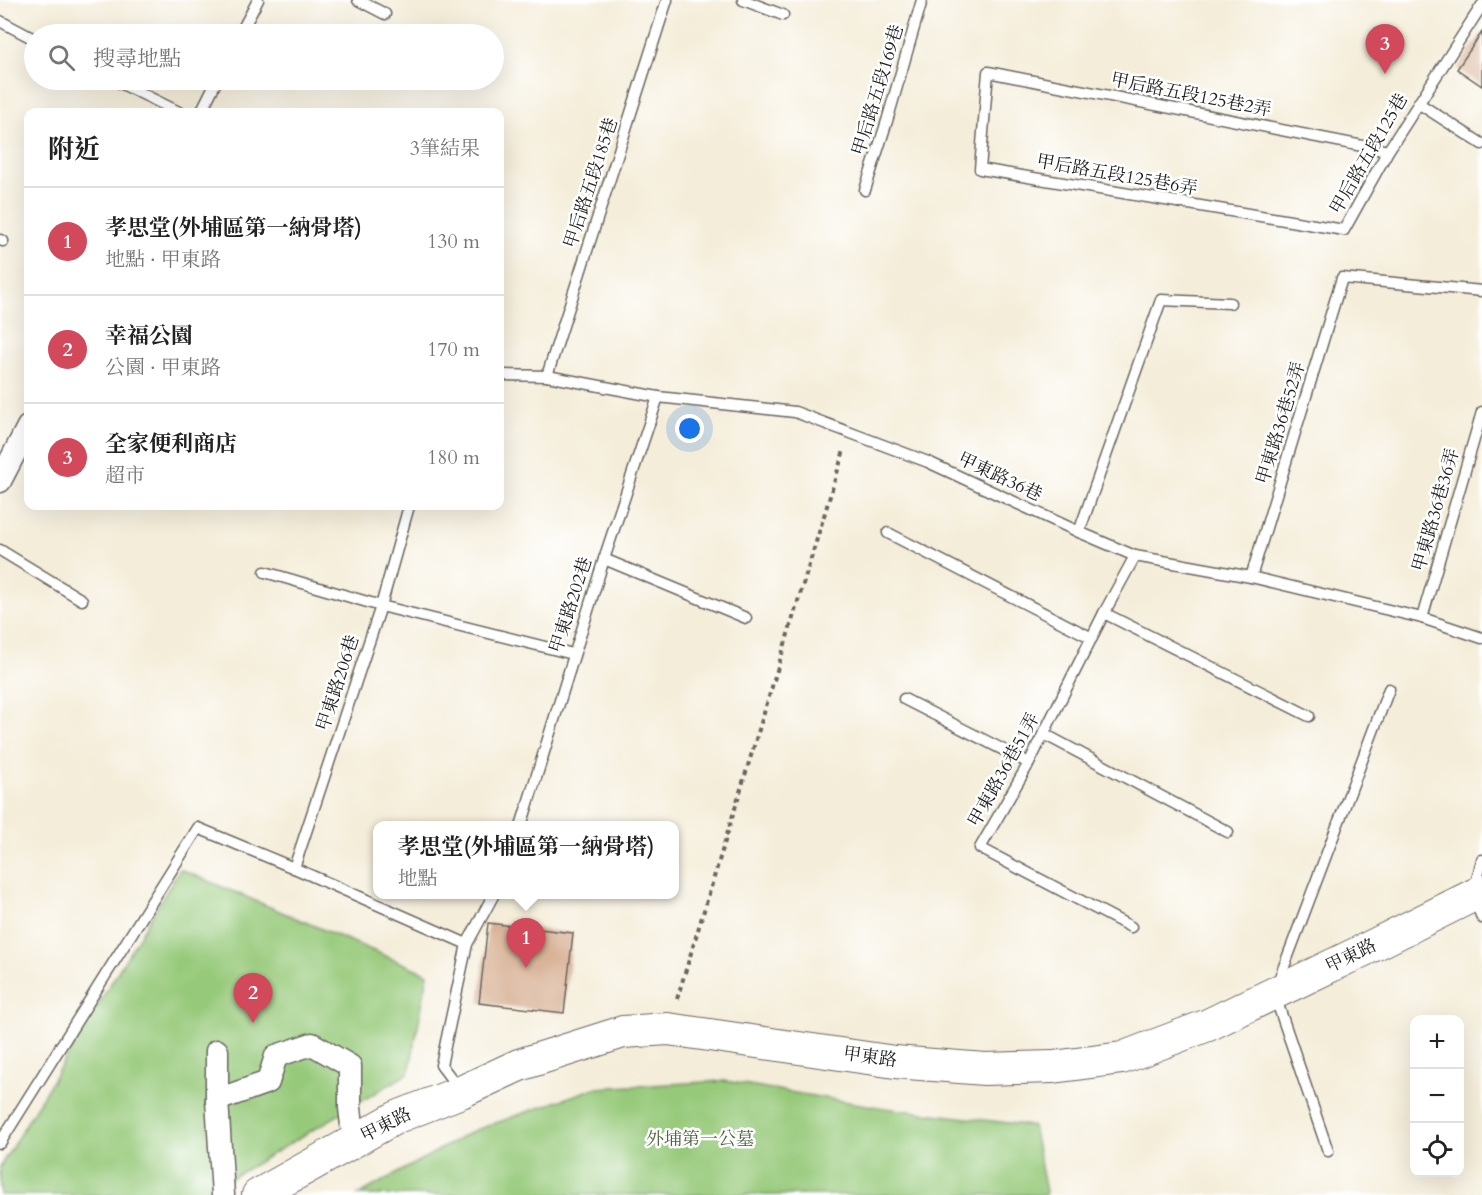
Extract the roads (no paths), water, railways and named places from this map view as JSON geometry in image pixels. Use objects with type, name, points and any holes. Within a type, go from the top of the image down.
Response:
[{"type":"street","points":[[0,481],[24,435]]},
{"type":"street","name":"甲東路","points":[[258,1195],[397,1117],[461,1092],[519,1065],[623,1032],[668,1029],[895,1062],[985,1069],[1053,1067],[1122,1058],[1208,1025],[1364,950],[1479,901]]},
{"type":"street","points":[[217,1100],[268,1082],[276,1056],[312,1044],[350,1066],[350,1108],[354,1142]]},
{"type":"street","points":[[217,1051],[217,1100],[223,1195]]},
{"type":"lane","points":[[245,24],[258,0]]},
{"type":"lane","points":[[358,0],[385,14]]},
{"type":"lane","name":"甲后路五段185巷","points":[[547,376],[667,0]]},
{"type":"lane","points":[[742,0],[783,15]]},
{"type":"lane","name":"甲后路五段169巷","points":[[865,190],[922,0]]},
{"type":"lane","name":"甲后路五段125巷","points":[[1344,230],[1388,151],[1482,5]]},
{"type":"lane","points":[[0,21],[24,34]]},
{"type":"lane","name":"甲后路五段125巷2弄","points":[[988,72],[1388,151]]},
{"type":"lane","name":"甲后路五段125巷6弄","points":[[988,72],[980,169],[1344,230]]},
{"type":"lane","points":[[134,90],[171,108]]},
{"type":"lane","points":[[203,108],[212,90]]},
{"type":"lane","points":[[1418,103],[1482,144]]},
{"type":"lane","name":"甲東路36巷52弄","points":[[1251,577],[1342,278],[1482,291]]},
{"type":"lane","points":[[1079,532],[1161,300],[1230,303]]},
{"type":"lane","name":"甲東路36巷","points":[[504,375],[547,376],[658,397],[795,412],[927,462],[1135,556],[1251,577],[1422,618],[1482,638]]},
{"type":"lane","name":"甲東路202巷","points":[[522,821],[573,654],[658,397]]},
{"type":"lane","name":"甲東路36巷36弄","points":[[1422,618],[1482,412]]},
{"type":"lane","name":"甲東路206巷","points":[[294,868],[381,606],[408,510]]},
{"type":"lane","points":[[888,533],[1092,638]]},
{"type":"lane","points":[[0,550],[82,600]]},
{"type":"lane","name":"甲東路36巷51弄","points":[[1131,927],[980,848],[1029,763],[1135,556]]},
{"type":"lane","points":[[604,558],[746,618]]},
{"type":"lane","points":[[266,572],[381,606],[573,654]]},
{"type":"lane","points":[[1104,613],[1309,716]]},
{"type":"lane","points":[[1328,1150],[1274,993],[1389,689]]},
{"type":"lane","points":[[904,699],[1029,763]]},
{"type":"lane","points":[[1044,734],[1228,832]]},
{"type":"lane","points":[[0,1143],[198,828],[467,944]]},
{"type":"lane","points":[[1479,901],[1482,860]]},
{"type":"lane","points":[[461,1092],[441,1065],[467,944],[492,899]]},
{"type":"place","name":"全家便利商店","points":[[1385,74]]},
{"type":"place","name":"孝思堂(外埔區第一納骨塔)","points":[[526,968]]},
{"type":"place","name":"幸福公園","points":[[253,1023]]},
{"type":"park label","name":"外埔第一公墓","points":[[700,1139]]}]
